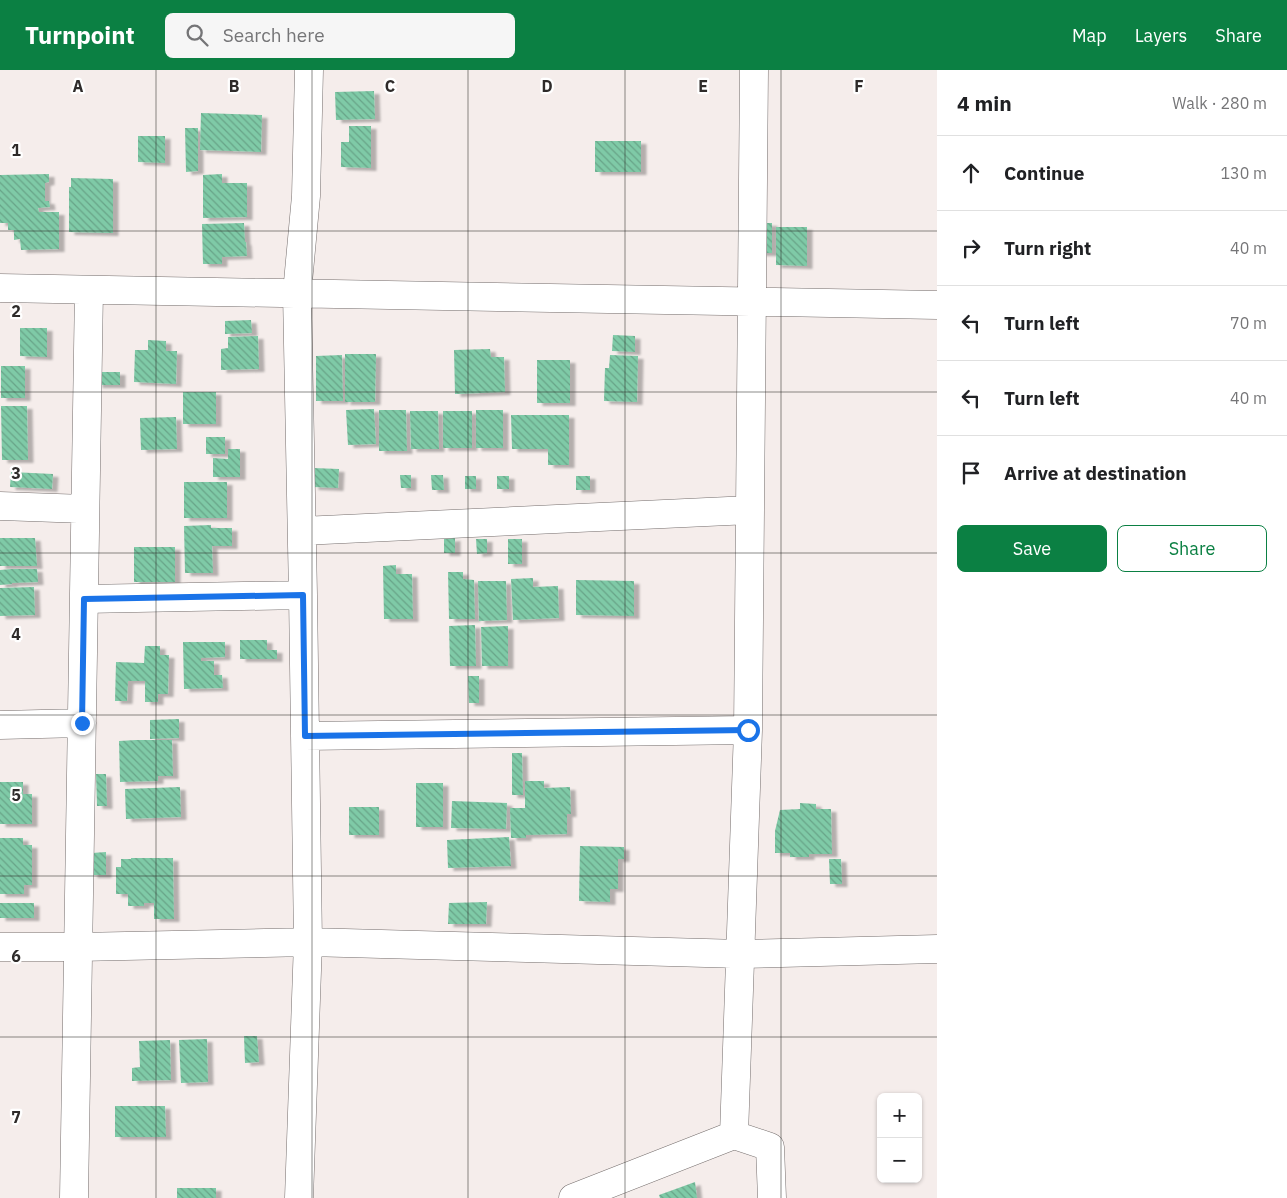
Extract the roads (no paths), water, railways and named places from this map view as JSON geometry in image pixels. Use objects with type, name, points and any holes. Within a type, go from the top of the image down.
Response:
[{"type":"street","points":[[299,1198],[308,942],[297,294],[306,196],[309,70]]},
{"type":"street","points":[[734,1135],[748,730],[754,70]]},
{"type":"street","points":[[0,288],[937,305]]},
{"type":"street","points":[[74,1198],[89,290]]},
{"type":"street","points":[[0,506],[85,509]]},
{"type":"street","points":[[302,531],[750,510]]},
{"type":"street","points":[[84,599],[303,595]]},
{"type":"street","points":[[0,725],[82,723]]},
{"type":"street","points":[[305,736],[748,730]]},
{"type":"street","points":[[0,947],[308,942],[741,954],[937,949]]},
{"type":"street","points":[[574,1198],[734,1135],[770,1147],[772,1198]]}]
